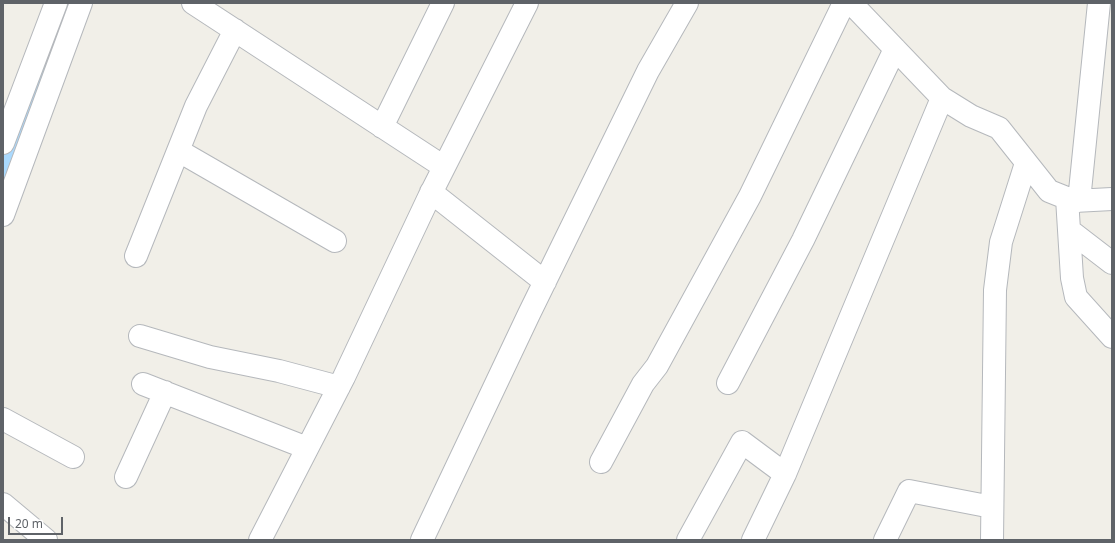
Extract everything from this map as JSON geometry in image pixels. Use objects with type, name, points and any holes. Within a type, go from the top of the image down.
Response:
[{"type":"street","points":[[3,215],[22,110],[56,3]]},
{"type":"street","points":[[3,143],[81,3]]},
{"type":"street","points":[[193,3],[444,167]]},
{"type":"street","points":[[382,126],[443,3]]},
{"type":"street","points":[[260,540],[308,448],[431,192],[527,3]]},
{"type":"street","points":[[422,540],[545,282],[648,72],[687,3]]},
{"type":"street","points":[[601,462],[643,384],[657,366],[750,196],[844,3]]},
{"type":"street","points":[[852,3],[942,98],[971,116],[999,128],[1050,191],[1073,199],[1112,199]]},
{"type":"street","points":[[1099,3],[1069,230],[1072,278],[1076,298],[1112,337]]},
{"type":"street","points":[[136,256],[196,106],[235,30]]},
{"type":"street","points":[[728,383],[803,240],[895,49]]},
{"type":"street","points":[[753,540],[784,474],[942,98]]},
{"type":"street","points":[[179,151],[335,241]]},
{"type":"street","points":[[992,540],[996,283],[1001,242],[1026,163]]},
{"type":"street","points":[[431,192],[545,282]]},
{"type":"street","points":[[1069,230],[1112,263]]},
{"type":"street","points":[[140,336],[210,357],[279,371],[338,387]]},
{"type":"street","points":[[143,384],[308,448]]},
{"type":"street","points":[[126,477],[165,392]]},
{"type":"street","points":[[3,419],[73,457]]},
{"type":"street","points":[[688,540],[742,442],[784,474]]},
{"type":"street","points":[[885,540],[909,491],[992,507]]},
{"type":"street","points":[[3,504],[46,540]]},
{"type":"waterway","points":[[3,178],[45,61]]}]
